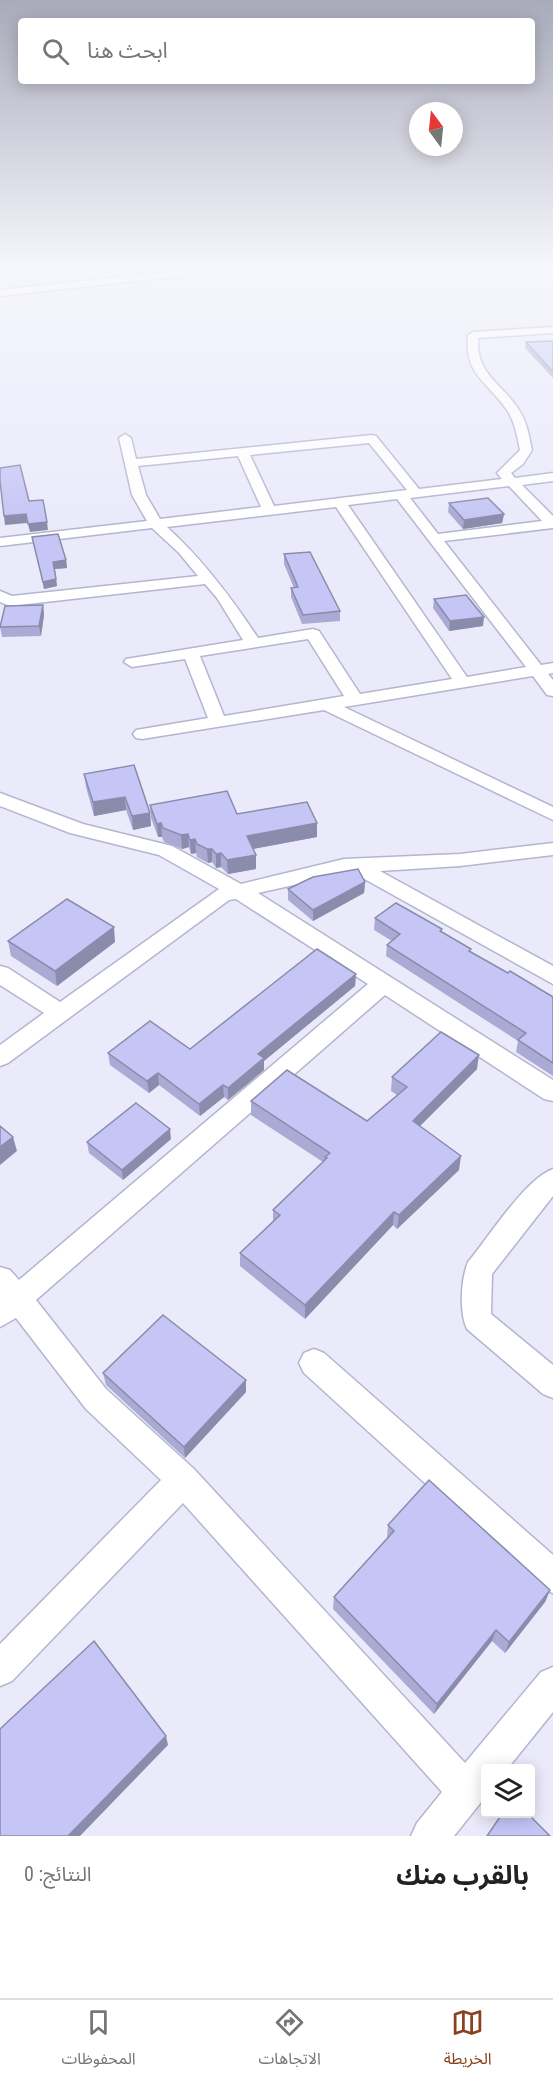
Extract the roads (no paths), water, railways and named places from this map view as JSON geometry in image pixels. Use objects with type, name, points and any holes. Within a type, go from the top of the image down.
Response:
[{"type":"street","points":[[472,352],[474,367],[511,406],[520,423],[526,450],[518,461],[504,473],[553,524]]},
{"type":"street","points":[[125,438],[139,495],[157,525],[184,550],[223,596],[253,643]]},
{"type":"street","points":[[132,464],[372,439],[437,538],[545,669],[553,691]]},
{"type":"street","points":[[242,453],[270,511]]},
{"type":"street","points":[[0,542],[553,477]]},
{"type":"street","points":[[339,503],[462,682]]},
{"type":"street","points":[[437,538],[553,524]]},
{"type":"street","points":[[0,596],[10,602],[209,579]]},
{"type":"street","points":[[132,662],[313,634],[356,699]]},
{"type":"street","points":[[191,653],[218,722]]},
{"type":"street","points":[[142,734],[545,669]]},
{"type":"street","points":[[326,704],[553,814]]},
{"type":"street","points":[[0,799],[77,829],[165,850],[239,891],[553,1092]]},
{"type":"street","points":[[0,1057],[222,895],[356,866],[460,860],[553,849]]},
{"type":"street","points":[[356,866],[553,976]]},
{"type":"street","points":[[0,974],[60,1013]]},
{"type":"street","points":[[382,984],[6,1297],[96,1399],[183,1480],[466,1791]]},
{"type":"street","points":[[553,1180],[538,1193],[478,1271],[477,1320],[553,1384]]},
{"type":"street","points":[[314,1363],[553,1577]]},
{"type":"street","points":[[0,1669],[183,1480]]},
{"type":"street","points":[[430,1836],[553,1684]]}]
